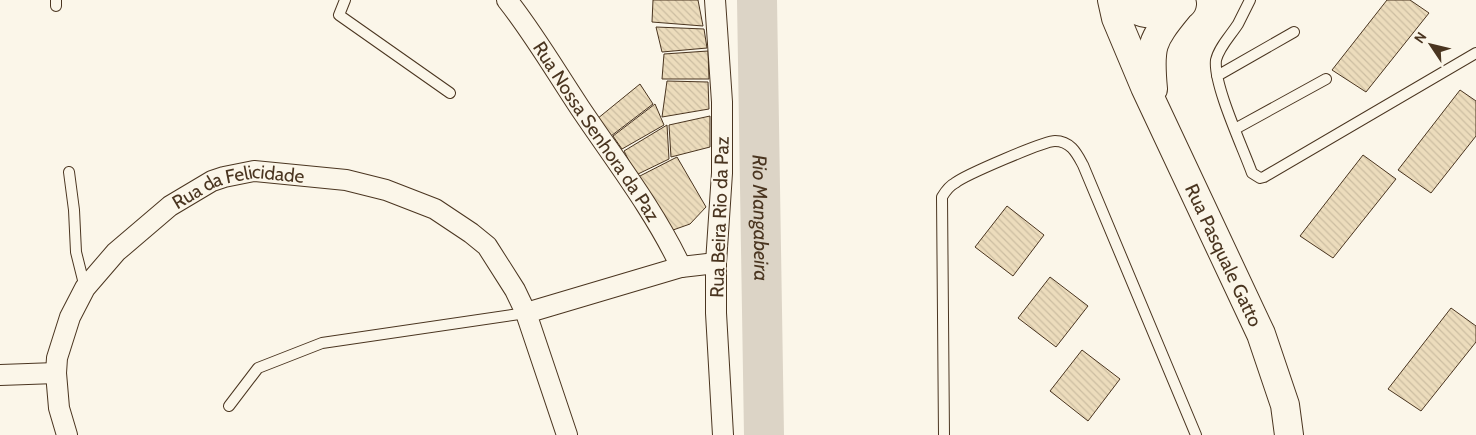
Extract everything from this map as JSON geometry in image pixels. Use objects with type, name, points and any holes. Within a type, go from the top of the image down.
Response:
[{"type":"street","name":"Rua Nossa Senhora da Paz","points":[[507,0],[639,195],[681,267]]},
{"type":"street","name":"Rua Beira Rio da Paz","points":[[715,0],[722,102],[722,173],[716,263],[716,313],[723,435]]},
{"type":"street","name":"Rua Pasquale Gatto","points":[[1112,0],[1116,18],[1155,108],[1261,334],[1285,405],[1289,435]]},
{"type":"street","points":[[1121,0],[1136,11],[1150,14],[1165,13],[1183,4]]},
{"type":"street","name":"Rua Pasquale Gatto","points":[[1155,108],[1151,53],[1158,32],[1183,4]]},
{"type":"street","name":"Rua da Felicidade","points":[[67,435],[60,408],[56,373],[57,358],[70,317],[85,288],[116,252],[170,206],[212,181],[254,171],[346,180],[386,190],[435,209],[487,246],[515,290],[526,313],[567,435]]},
{"type":"street","points":[[526,313],[681,267],[716,263]]},
{"type":"street","points":[[0,374],[56,373]]},
{"type":"street","name":"Rua Pasquale Gatto","points":[[1285,405],[1303,435]]},
{"type":"lane","points":[[346,0],[339,15],[450,93]]},
{"type":"lane","points":[[1250,0],[1216,60],[1217,76],[1235,129],[1252,173],[1260,178],[1476,53]]},
{"type":"lane","points":[[1217,76],[1294,32]]},
{"type":"lane","points":[[1235,129],[1326,79]]},
{"type":"lane","points":[[944,435],[942,197],[955,182],[1055,141],[1070,146],[1075,150],[1196,435]]},
{"type":"lane","points":[[69,172],[74,210],[76,252],[85,288]]},
{"type":"lane","points":[[229,406],[258,368],[322,343],[526,313]]},
{"type":"building","points":[[653,0],[698,0],[703,26],[652,22]]},
{"type":"building","points":[[1387,0],[1410,0],[1429,13],[1366,92],[1332,70]]},
{"type":"building","points":[[656,27],[704,29],[707,48],[662,52]]},
{"type":"building","points":[[708,51],[709,79],[662,79],[664,54]]},
{"type":"building","points":[[667,81],[708,82],[709,109],[662,117]]},
{"type":"building","points":[[640,84],[653,104],[611,136],[597,119]]},
{"type":"building","points":[[1460,90],[1476,101],[1476,136],[1431,193],[1398,170]]},
{"type":"building","points":[[655,104],[664,125],[622,149],[613,136]]},
{"type":"building","points":[[710,116],[710,147],[671,157],[669,125]]},
{"type":"building","points":[[667,125],[669,159],[636,175],[624,151]]},
{"type":"building","points":[[1363,155],[1396,179],[1333,258],[1300,236]]},
{"type":"building","points":[[677,157],[706,207],[690,224],[673,230],[638,177]]},
{"type":"building","points":[[1007,206],[1044,235],[1013,276],[975,247]]},
{"type":"building","points":[[1050,277],[1088,306],[1056,347],[1018,318]]},
{"type":"building","points":[[1451,308],[1476,326],[1476,342],[1421,411],[1388,389]]},
{"type":"building","points":[[1082,350],[1120,379],[1088,421],[1050,391]]},
{"type":"waterway","name":"Rio Mangabeira","points":[[757,0],[764,435]]}]
